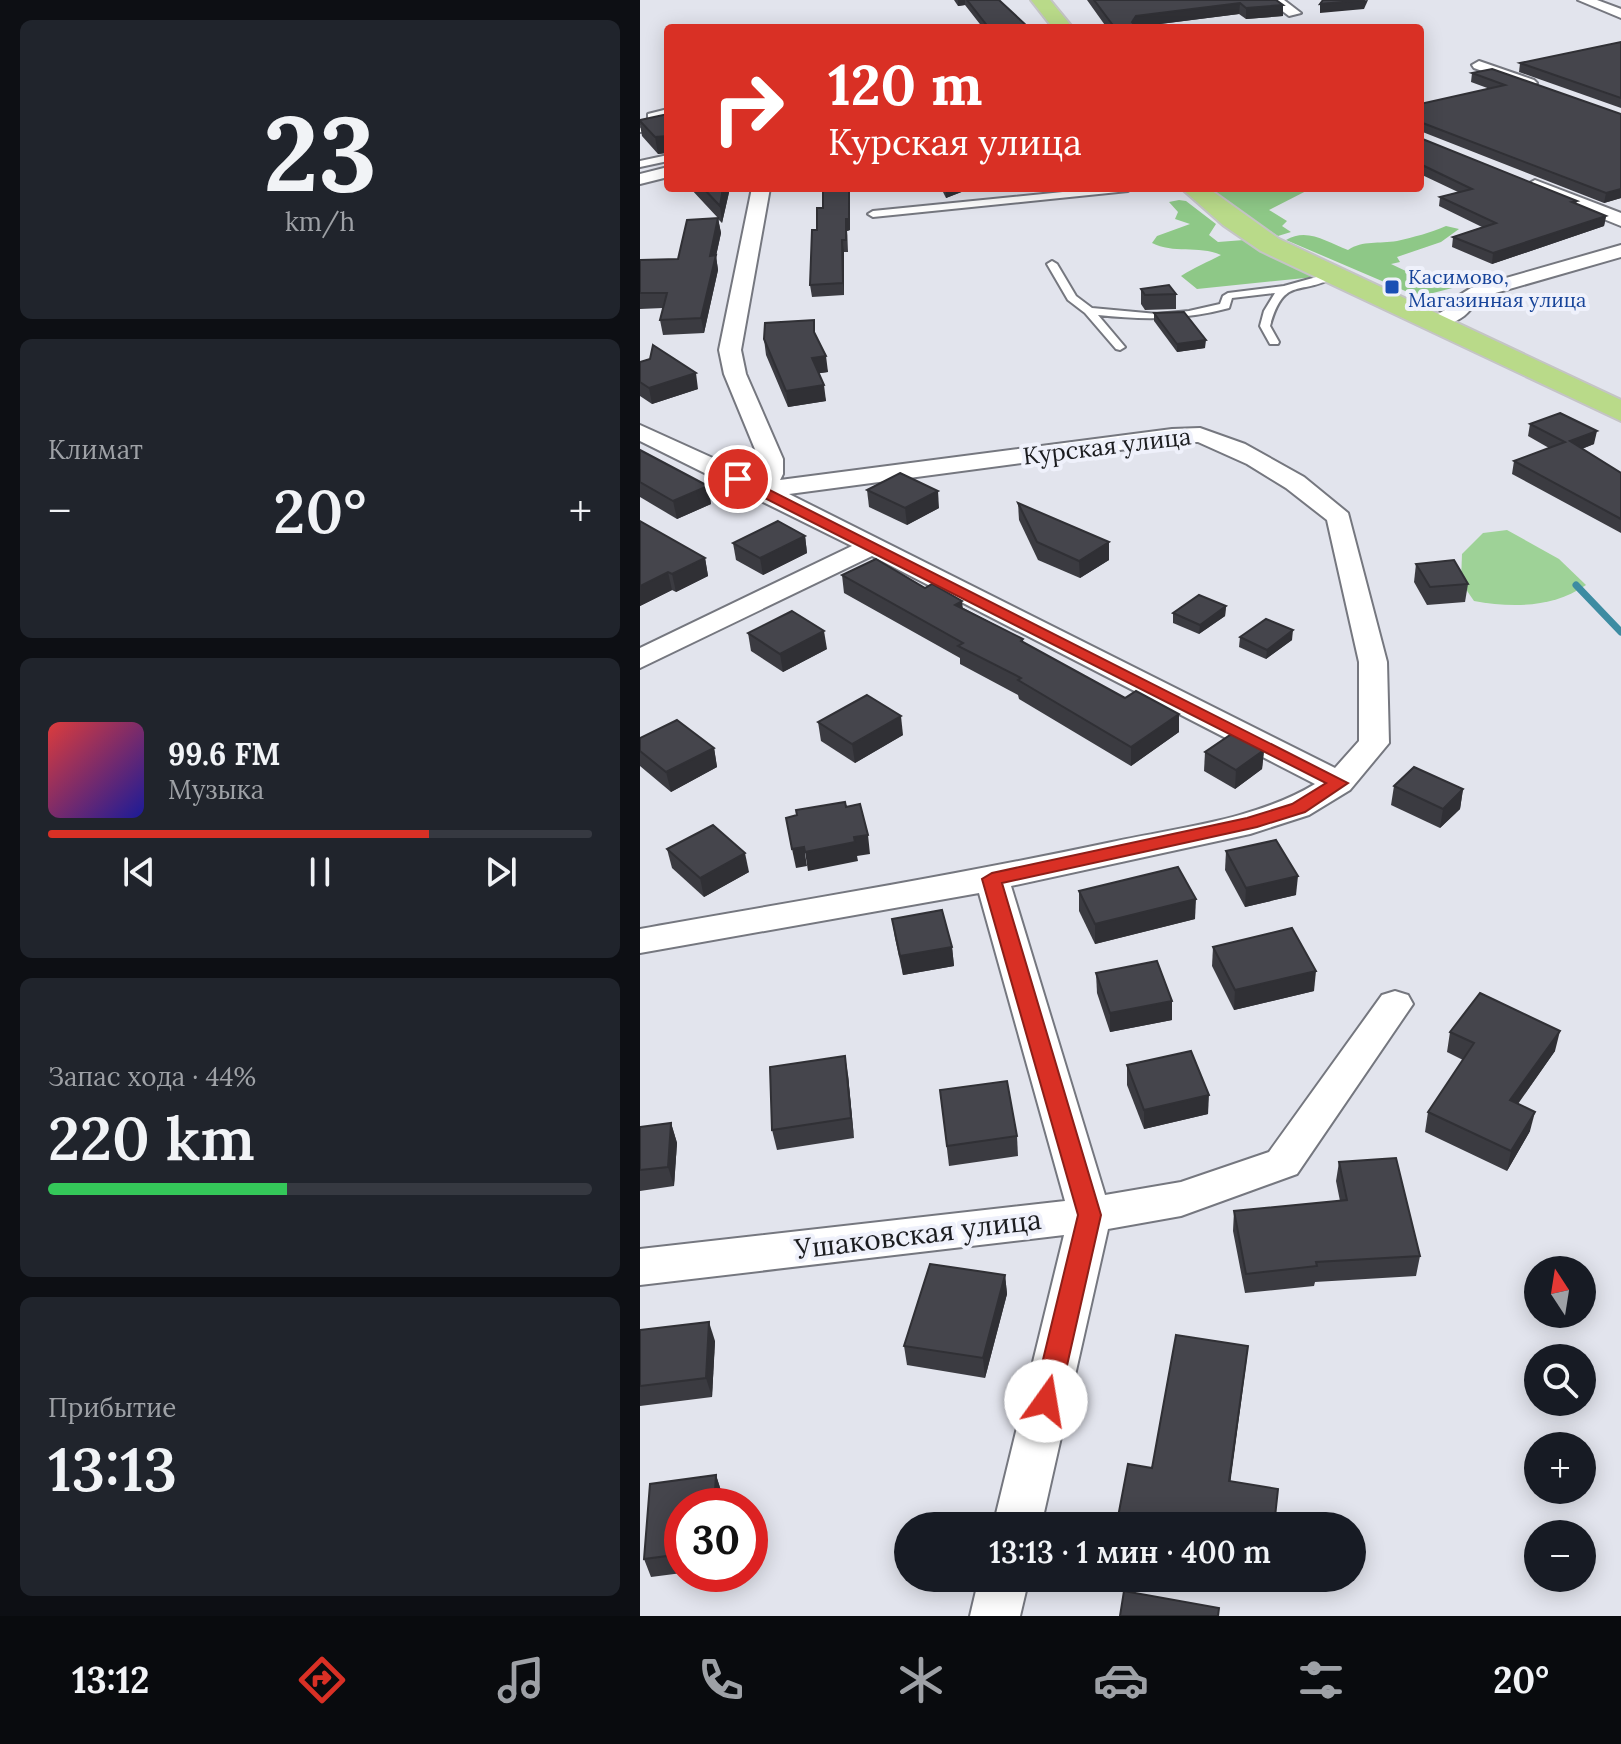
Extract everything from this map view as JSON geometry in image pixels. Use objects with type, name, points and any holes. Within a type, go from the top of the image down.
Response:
[{"type":"main road","points":[[1040,0],[1060,24]]},
{"type":"main road","points":[[1198,192],[1270,245],[1621,412]]},
{"type":"street","points":[[1275,0],[1294,13]]},
{"type":"street","points":[[1585,0],[1621,14]]},
{"type":"street","points":[[1479,65],[1550,90]]},
{"type":"street","points":[[640,167],[664,173]]},
{"type":"street","points":[[1520,179],[1621,220]]},
{"type":"street","points":[[760,192],[730,350],[735,374],[771,459],[771,474],[762,490]]},
{"type":"street","points":[[1431,324],[1458,311],[1465,300],[1478,292],[1621,251]]},
{"type":"street","points":[[640,432],[762,490],[1339,783]]},
{"type":"street","name":"Курская улица","points":[[640,941],[992,879],[1250,823],[1298,808],[1339,783],[1374,743],[1373,662],[1339,518],[1327,504],[1307,491],[1223,443],[1200,434],[1172,436],[762,490]]},
{"type":"street","points":[[640,659],[872,546]]},
{"type":"street","points":[[992,879],[1090,1215],[1020,1512]]},
{"type":"street","name":"Ушаковская улица","points":[[640,1267],[1090,1215],[1181,1199],[1283,1163],[1395,1004]]},
{"type":"street","points":[[995,1616],[1001,1592]]},
{"type":"lane","points":[[640,130],[663,126],[651,116],[664,112]]},
{"type":"lane","points":[[640,167],[664,159]]},
{"type":"lane","points":[[873,214],[1089,192]]},
{"type":"lane","points":[[1052,264],[1072,298],[1089,311],[1120,347]]},
{"type":"lane","points":[[1089,311],[1182,318],[1225,306],[1228,296],[1283,289],[1331,276]]},
{"type":"lane","points":[[1274,342],[1265,326],[1270,302],[1283,289]]},
{"type":"green space","points":[[1213,192],[1304,192],[1269,210],[1287,221],[1282,226],[1291,232],[1278,236],[1229,206]]},
{"type":"green space","points":[[1186,201],[1216,224],[1209,235],[1218,242],[1244,240],[1315,277],[1197,289],[1181,276],[1221,255],[1152,243],[1157,236],[1190,224],[1175,219],[1178,212],[1169,202]]},
{"type":"green space","points":[[1446,226],[1459,229],[1441,242],[1397,257],[1400,262],[1391,264],[1410,273],[1422,272],[1464,285],[1433,293],[1424,299],[1286,240],[1309,235],[1348,250],[1428,233]]},
{"type":"green space","points":[[1507,530],[1559,559],[1586,585],[1560,598],[1532,604],[1503,605],[1474,601],[1461,582],[1462,554],[1483,533]]},
{"type":"building","points":[[967,0],[999,0],[1025,24],[986,24]]},
{"type":"building","points":[[1094,0],[1276,0],[1283,5],[1246,8],[1240,3],[1136,16],[1132,22],[1134,24],[1112,24]]},
{"type":"building","points":[[1323,0],[1365,0],[1320,4]]},
{"type":"building","points":[[1621,42],[1621,98],[1520,63]]},
{"type":"building","points":[[1492,69],[1621,114],[1621,189],[1606,193],[1424,124],[1424,103],[1505,85],[1472,73]]},
{"type":"building","points":[[664,115],[664,136],[655,137],[640,120]]},
{"type":"building","points":[[1424,140],[1577,201],[1572,202],[1606,216],[1493,253],[1453,237],[1496,223],[1440,197],[1472,189],[1424,166]]},
{"type":"building","points":[[707,192],[722,192],[720,206]]},
{"type":"building","points":[[823,192],[849,192],[846,240],[842,240],[843,283],[810,285],[812,230],[817,230],[817,208],[823,208]]},
{"type":"building","points":[[718,218],[710,256],[716,255],[701,318],[660,320],[667,293],[640,293],[640,260],[678,259],[687,220]]},
{"type":"building","points":[[1169,285],[1176,294],[1145,295],[1141,289]]},
{"type":"building","points":[[1184,312],[1206,340],[1177,344],[1154,313]]},
{"type":"building","points":[[814,320],[814,332],[826,356],[812,358],[824,385],[786,391],[764,339],[765,323]]},
{"type":"building","points":[[653,345],[696,373],[649,388],[640,382],[640,362],[650,359]]},
{"type":"building","points":[[1560,413],[1597,431],[1570,441],[1621,473],[1621,519],[1514,461],[1565,442],[1530,424]]},
{"type":"building","points":[[640,450],[708,486],[673,501],[640,482]]},
{"type":"building","points":[[900,473],[938,491],[905,508],[867,490]]},
{"type":"building","points":[[1018,503],[1109,542],[1079,561],[1037,542]]},
{"type":"building","points":[[640,521],[705,558],[640,586]]},
{"type":"building","points":[[778,521],[805,536],[760,558],[733,543]]},
{"type":"building","points":[[876,559],[925,588],[932,584],[962,601],[955,605],[1023,639],[1021,641],[1125,698],[1136,691],[1179,714],[1131,747],[1018,680],[1021,678],[958,646],[963,643],[842,575]]},
{"type":"building","points":[[1454,560],[1468,584],[1430,587],[1416,564]]},
{"type":"building","points":[[1199,595],[1226,606],[1200,625],[1173,613]]},
{"type":"building","points":[[792,611],[824,631],[780,654],[748,633]]},
{"type":"building","points":[[1266,619],[1293,630],[1267,650],[1240,637]]},
{"type":"building","points":[[867,695],[901,716],[852,744],[818,722]]},
{"type":"building","points":[[677,720],[714,748],[666,772],[640,751],[640,738]]},
{"type":"building","points":[[1233,733],[1264,750],[1236,770],[1205,752]]},
{"type":"building","points":[[1414,767],[1463,789],[1443,809],[1394,786]]},
{"type":"building","points":[[845,802],[846,807],[860,804],[868,835],[854,837],[855,842],[805,852],[804,847],[792,849],[786,818],[797,815],[796,810]]},
{"type":"building","points":[[713,825],[745,853],[700,878],[667,849]]},
{"type":"building","points":[[1276,840],[1298,876],[1246,888],[1226,851]]},
{"type":"building","points":[[1178,867],[1196,899],[1095,924],[1079,891]]},
{"type":"building","points":[[942,910],[952,947],[900,956],[892,919]]},
{"type":"building","points":[[1292,928],[1316,971],[1235,990],[1213,947]]},
{"type":"building","points":[[1157,961],[1172,1001],[1110,1013],[1096,973]]},
{"type":"building","points":[[1480,993],[1560,1031],[1510,1100],[1535,1112],[1511,1151],[1428,1112],[1474,1043],[1450,1032]]},
{"type":"building","points":[[1191,1051],[1209,1095],[1144,1110],[1127,1065]]},
{"type":"building","points":[[845,1056],[851,1118],[772,1130],[770,1067]]},
{"type":"building","points":[[1007,1081],[1017,1136],[947,1146],[940,1090]]},
{"type":"building","points":[[671,1123],[668,1167],[640,1170],[640,1127]]},
{"type":"building","points":[[1396,1158],[1420,1256],[1316,1262],[1317,1266],[1246,1274],[1234,1211],[1347,1200],[1339,1162]]},
{"type":"building","points":[[930,1264],[1005,1275],[983,1358],[904,1346]]},
{"type":"building","points":[[709,1322],[706,1378],[640,1386],[640,1330]]},
{"type":"building","points":[[1176,1335],[1248,1346],[1229,1481],[1278,1489],[1276,1512],[1119,1512],[1128,1464],[1152,1468]]},
{"type":"building","points":[[716,1475],[715,1488],[664,1488],[664,1556],[644,1559],[650,1484]]},
{"type":"building","points":[[1124,1592],[1219,1608],[1218,1616],[1120,1616]]},
{"type":"waterway","points":[[1576,585],[1621,632]]},
{"type":"place","name":"Касимово, Магазинная улица","points":[[1392,287]]},
{"type":"route","points":[[738,479],[1339,783],[1298,808],[1250,823],[992,879],[1090,1215],[1046,1401]]}]
